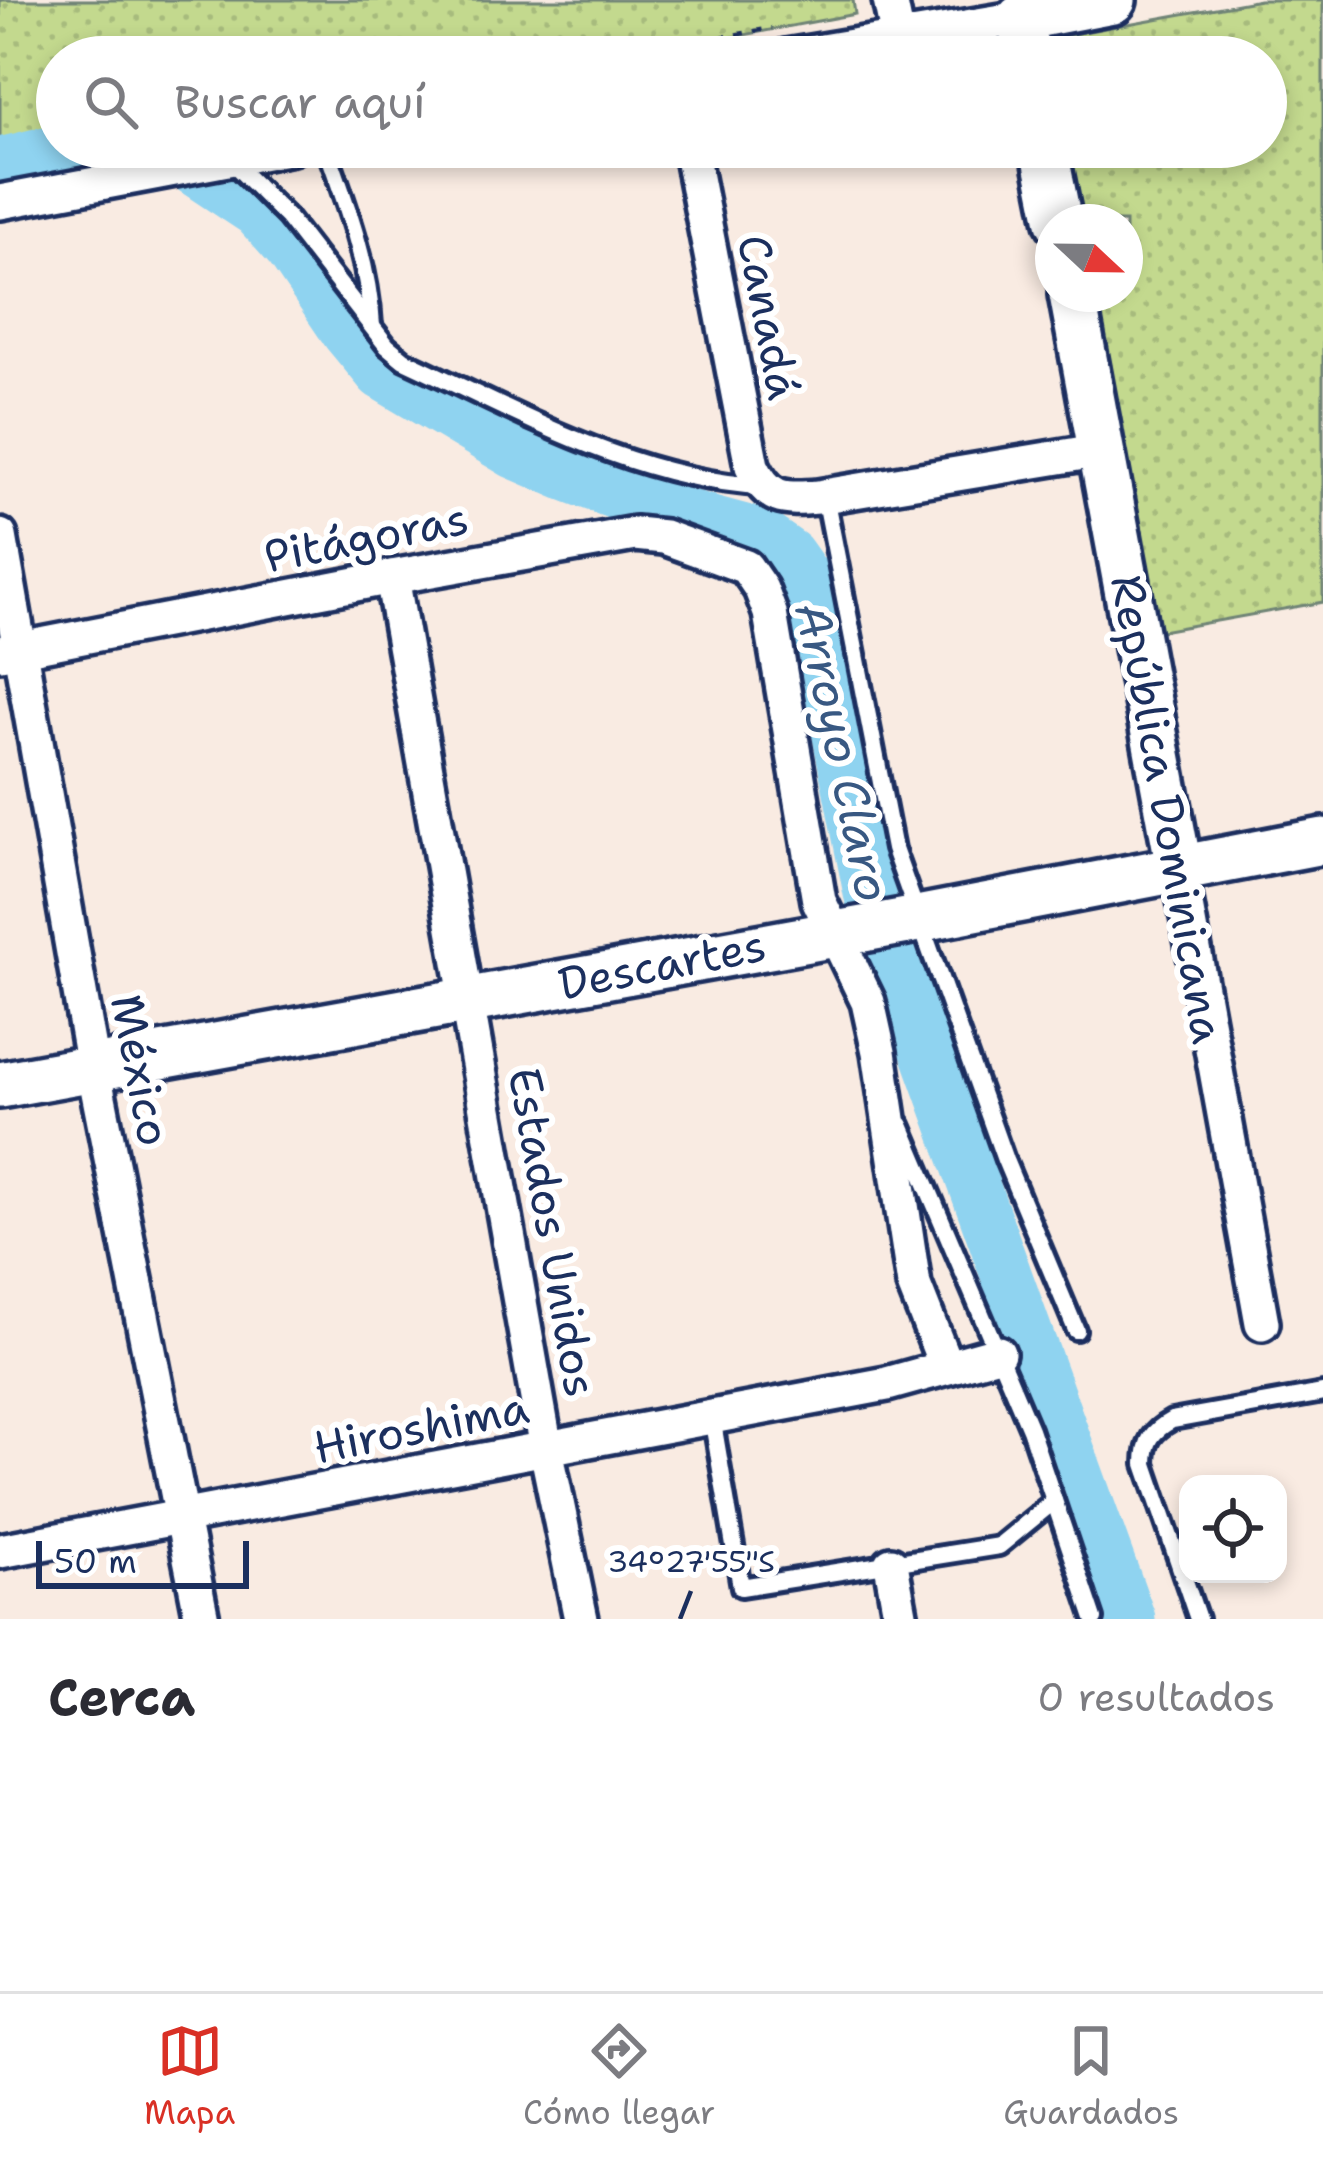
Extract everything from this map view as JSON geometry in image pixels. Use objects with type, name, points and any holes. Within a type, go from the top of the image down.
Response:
[{"type":"street","points":[[890,0],[898,36]]},
{"type":"street","points":[[1029,36],[1113,0]]},
{"type":"street","points":[[0,202],[183,168]]},
{"type":"street","name":"Canadá","points":[[694,168],[752,466],[768,491]]},
{"type":"street","points":[[1049,168],[1056,204]]},
{"type":"street","name":"República Dominicana","points":[[1075,312],[1262,1323]]},
{"type":"street","points":[[768,491],[798,499],[825,496],[1102,450]]},
{"type":"street","name":"Pitágoras","points":[[11,651],[392,577],[635,535],[664,537],[746,567],[761,589],[770,613],[819,901],[842,932]]},
{"type":"street","name":"México","points":[[0,536],[11,651],[202,1619]]},
{"type":"street","name":"Estados Unidos","points":[[392,577],[546,1449],[581,1619]]},
{"type":"street","name":"Descartes","points":[[0,1085],[1323,841]]},
{"type":"street","points":[[842,932],[868,1002],[914,1285],[946,1366]]},
{"type":"street","name":"Hiroshima","points":[[0,1552],[887,1384],[998,1353]]},
{"type":"street","points":[[891,1564],[902,1619]]},
{"type":"lane","points":[[237,168],[287,217],[387,346],[404,360],[636,464],[768,491]]},
{"type":"lane","points":[[333,168],[371,298],[372,326]]},
{"type":"lane","points":[[825,496],[910,920],[1076,1330]]},
{"type":"lane","points":[[884,1085],[1030,1429],[1094,1619]]},
{"type":"lane","points":[[1198,1619],[1145,1464],[1145,1445],[1172,1420],[1323,1393]]},
{"type":"lane","points":[[712,1417],[741,1587],[999,1546],[1054,1501]]},
{"type":"green space","points":[[0,0],[853,0],[855,14],[739,36],[36,36],[36,168],[47,168],[0,177]]},
{"type":"green space","points":[[1260,0],[1323,0],[1323,602],[1150,633],[1093,312],[1143,312],[1143,204],[1075,204],[1069,168],[1287,168],[1287,36],[1062,36]]},
{"type":"waterway","name":"Arroyo Claro","points":[[0,163],[36,154]]},
{"type":"waterway","name":"Arroyo Claro","points":[[191,168],[257,212],[290,249],[381,374],[514,453],[565,475],[623,497],[760,534],[790,555],[807,579],[869,893],[1130,1619]]}]
